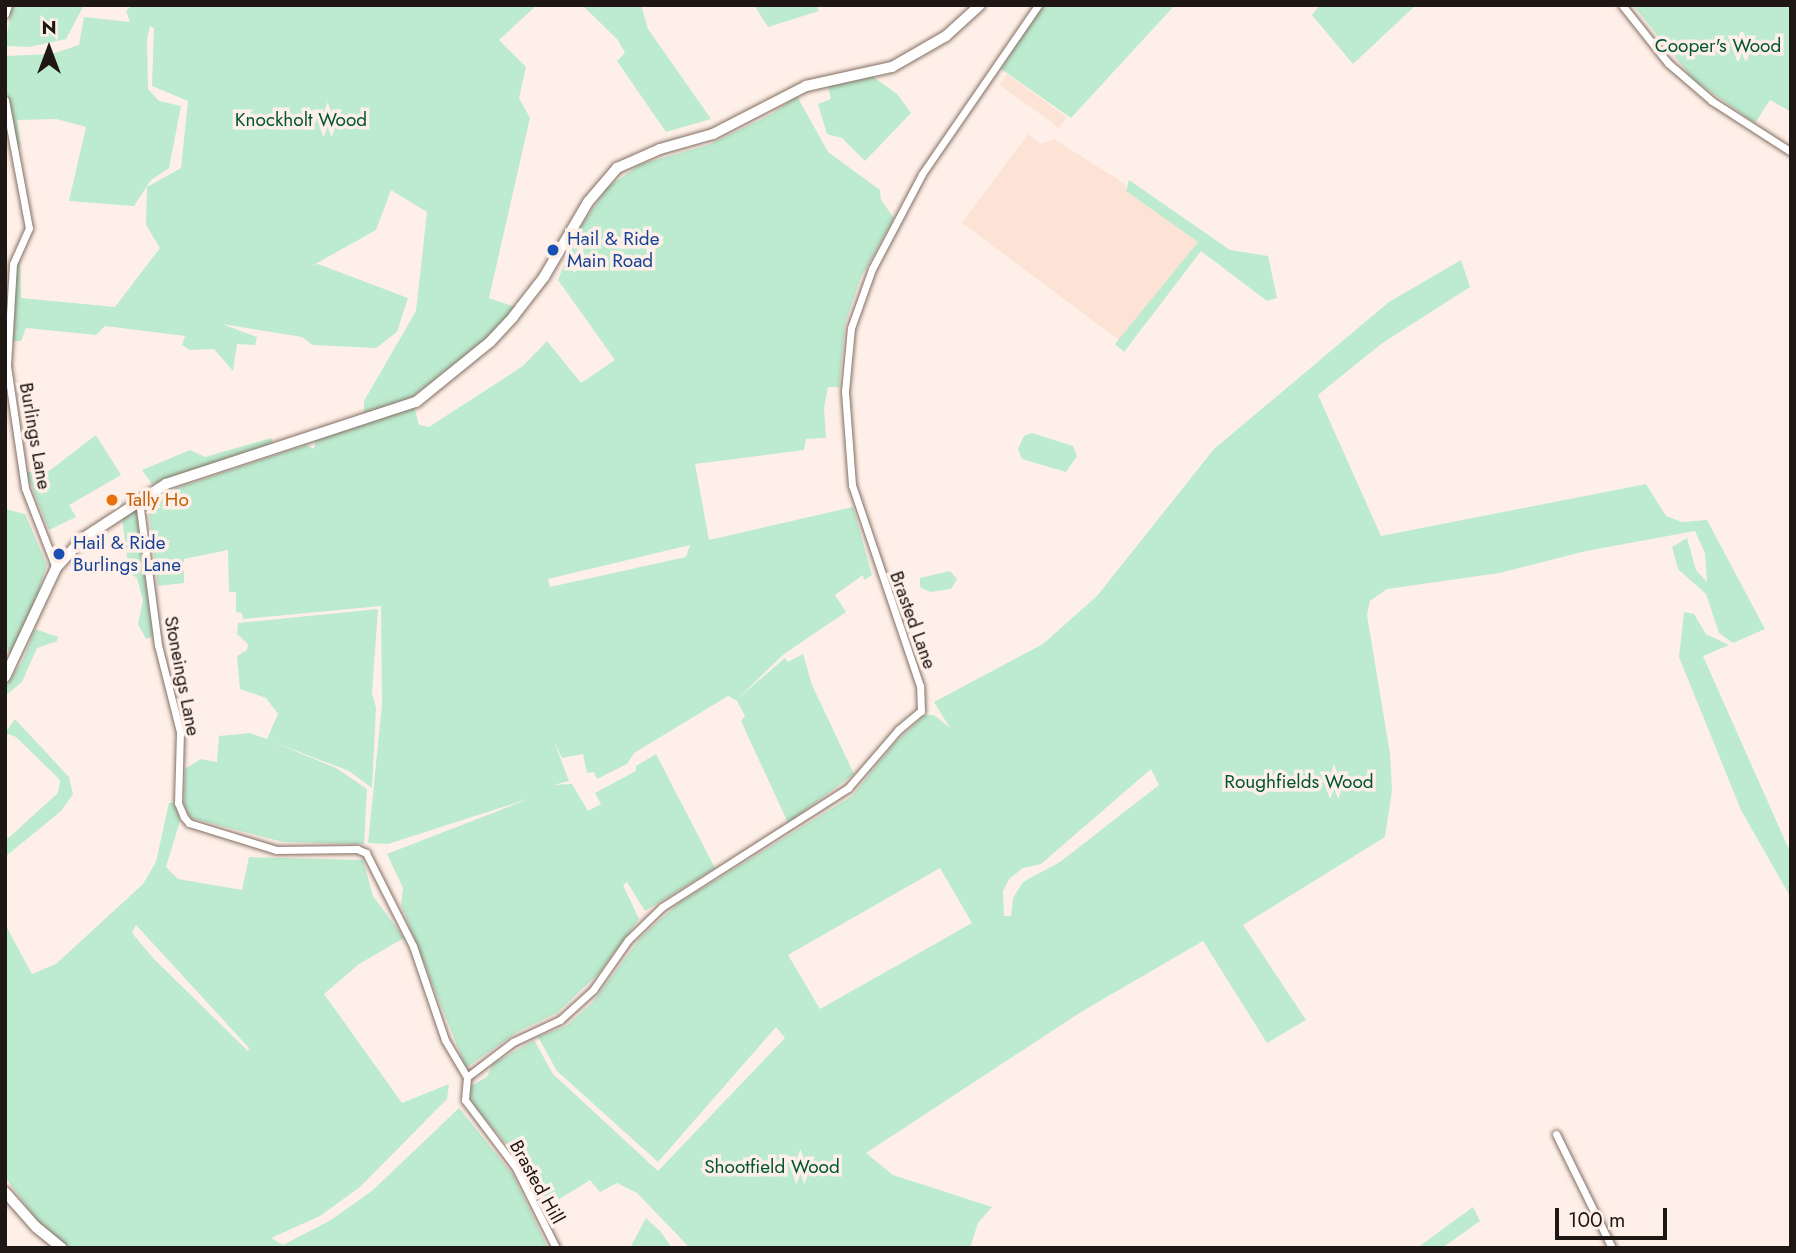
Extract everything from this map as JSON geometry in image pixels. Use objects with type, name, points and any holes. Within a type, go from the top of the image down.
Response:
[{"type":"street","points":[[5,14],[8,5]]},
{"type":"street","points":[[5,677],[56,568],[82,539],[166,484],[416,402],[490,342],[513,317],[544,277],[588,202],[617,168],[660,149],[713,134],[806,86],[892,67],[946,36],[980,5]]},
{"type":"street","name":"Brasted Lane","points":[[467,1077],[513,1042],[560,1020],[593,990],[628,940],[662,907],[848,789],[898,730],[921,711],[920,686],[852,485],[845,391],[851,328],[872,269],[922,174],[1038,5]]},
{"type":"street","points":[[1622,5],[1677,71],[1712,101],[1791,152]]},
{"type":"street","name":"Burlings Lane","points":[[5,100],[29,228],[13,264],[7,366],[25,488],[56,568]]},
{"type":"street","name":"Stoneings Lane","points":[[139,501],[158,645],[180,732],[178,803],[184,817],[189,823],[276,850],[357,849],[366,853],[412,946],[446,1040],[467,1077]]},
{"type":"street","name":"Brasted Hill","points":[[467,1077],[465,1100],[516,1168],[556,1248]]},
{"type":"street","points":[[1556,1134],[1612,1248]]},
{"type":"street","points":[[5,1192],[36,1227],[62,1248]]},
{"type":"shaded area","points":[[1007,74],[1067,117],[1059,128],[999,85]]},
{"type":"shaded area","points":[[1028,134],[1041,144],[1054,139],[1125,184],[1126,191],[1199,242],[1119,340],[962,223]]},
{"type":"green space","points":[[12,5],[84,5],[66,39],[29,47],[5,46]]},
{"type":"green space","name":"Knockholt Wood","points":[[132,5],[537,5],[499,40],[526,67],[519,98],[530,118],[489,298],[515,307],[499,328],[411,398],[364,414],[364,401],[416,311],[427,212],[391,190],[376,230],[310,267],[318,264],[408,298],[397,332],[376,348],[313,345],[302,337],[222,324],[257,337],[255,345],[237,344],[233,371],[214,349],[190,350],[182,345],[185,336],[105,326],[96,335],[26,328],[21,341],[12,341],[15,266],[20,261],[21,298],[115,307],[160,248],[146,225],[147,187],[181,168],[188,101],[152,86],[154,28],[150,26],[147,39],[148,89],[159,101],[181,106],[169,168],[151,180],[134,206],[69,201],[86,127],[56,119],[17,120],[21,148],[16,143],[5,82],[5,56],[52,54],[79,45],[84,17],[130,22],[126,11]]},
{"type":"green space","points":[[582,5],[641,5],[648,29],[711,119],[666,132],[617,61],[625,53],[618,40]]},
{"type":"green space","points":[[754,5],[816,5],[819,11],[768,27]]},
{"type":"green space","points":[[1041,5],[1175,5],[1071,118],[1001,69]]},
{"type":"green space","points":[[1320,5],[1416,5],[1353,64],[1312,15]]},
{"type":"green space","name":"Cooper's Wood","points":[[1633,5],[1791,5],[1791,112],[1770,100],[1755,123],[1694,80]]},
{"type":"green space","points":[[872,76],[897,94],[911,113],[865,161],[842,138],[827,134],[818,104],[831,99],[828,86]]},
{"type":"green space","points":[[797,96],[828,152],[880,190],[881,200],[894,218],[861,277],[845,324],[839,387],[828,387],[824,408],[826,438],[806,439],[804,450],[695,464],[709,540],[853,507],[872,575],[864,580],[863,575],[835,595],[846,612],[784,654],[737,699],[785,658],[788,662],[803,654],[812,685],[854,774],[788,823],[741,721],[745,716],[737,701],[728,696],[634,753],[627,764],[597,779],[594,772],[587,773],[583,754],[562,758],[554,741],[569,781],[553,785],[572,784],[588,811],[601,804],[595,793],[636,771],[636,766],[656,754],[715,868],[645,911],[627,882],[623,885],[639,919],[599,973],[557,1013],[517,1032],[466,1068],[401,905],[403,888],[387,854],[531,798],[388,844],[368,843],[382,705],[381,606],[243,619],[242,613],[236,612],[236,592],[229,592],[228,550],[184,559],[184,583],[158,586],[148,506],[162,493],[306,445],[314,449],[316,440],[414,406],[419,425],[429,427],[523,366],[547,341],[581,383],[615,360],[558,280],[578,230],[608,187],[641,164],[708,145],[772,114]],"holes":[[[690,545],[686,557],[550,587],[548,579]]]},
{"type":"green space","points":[[1129,180],[1230,250],[1268,256],[1277,298],[1267,301],[1201,251],[1124,352],[1115,344],[1198,242],[1126,191]]},
{"type":"green space","points":[[1461,260],[1470,287],[1381,344],[1318,395],[1381,536],[1646,484],[1666,516],[1682,522],[1707,520],[1765,629],[1733,643],[1719,633],[1706,594],[1678,569],[1672,547],[1687,538],[1696,570],[1707,582],[1705,553],[1695,531],[1586,551],[1499,573],[1387,589],[1370,601],[1367,615],[1390,754],[1392,791],[1385,837],[1243,925],[1306,1020],[1267,1043],[1203,941],[1081,1012],[866,1153],[893,1175],[992,1207],[978,1223],[970,1248],[690,1248],[637,1193],[617,1183],[600,1192],[590,1180],[550,1205],[523,1164],[474,1105],[467,1088],[487,1077],[493,1064],[534,1040],[553,1074],[658,1171],[785,1038],[776,1027],[658,1162],[557,1071],[538,1037],[566,1026],[592,1003],[641,937],[679,903],[852,796],[895,743],[925,715],[934,715],[950,728],[934,702],[1043,644],[1097,596],[1214,449],[1389,302]],"holes":[[[1151,769],[1159,785],[1060,862],[1023,882],[1013,898],[1011,916],[1004,916],[1003,891],[1009,879],[1023,868],[1041,864]],[[940,868],[972,923],[820,1009],[788,955]]]},
{"type":"green space","points":[[1032,433],[1073,446],[1077,456],[1066,472],[1022,459],[1018,449],[1024,436]]},
{"type":"green space","points":[[96,435],[121,475],[69,505],[76,517],[49,530],[26,472],[49,471]]},
{"type":"green space","points":[[271,438],[274,444],[152,484],[142,470],[190,450],[205,457]]},
{"type":"green space","points":[[5,509],[25,514],[47,565],[29,622],[10,656],[5,642]]},
{"type":"green space","points":[[136,509],[153,636],[146,639],[138,624],[143,600],[137,578],[129,573],[122,518]]},
{"type":"green space","points":[[950,571],[957,579],[951,589],[930,592],[920,587],[920,578]]},
{"type":"green space","points":[[378,609],[372,693],[376,708],[372,788],[349,771],[268,740],[336,768],[367,789],[364,844],[283,842],[191,818],[184,805],[185,769],[201,759],[217,762],[219,736],[250,733],[267,739],[278,714],[266,698],[240,689],[237,656],[247,650],[248,644],[237,634],[238,623]]},
{"type":"green space","points":[[1684,612],[1694,614],[1706,634],[1729,645],[1703,656],[1791,854],[1791,898],[1741,810],[1679,657]]},
{"type":"green space","points":[[35,629],[58,637],[57,641],[37,648],[22,682],[5,696],[5,687],[22,662]]},
{"type":"green space","points":[[15,719],[69,777],[73,794],[61,811],[5,857],[5,841],[58,793],[60,780],[16,737],[5,733]]},
{"type":"green space","points":[[169,803],[175,803],[180,821],[166,867],[178,879],[242,890],[249,857],[363,860],[373,896],[404,938],[359,964],[324,994],[402,1103],[449,1084],[447,1099],[360,1187],[320,1216],[271,1238],[283,1245],[331,1220],[373,1190],[459,1108],[513,1175],[548,1248],[69,1248],[36,1219],[5,1177],[5,924],[32,974],[56,964],[143,884],[156,862]],"holes":[[[136,925],[249,1048],[248,1051],[154,959],[132,933]]]},
{"type":"green space","points":[[1473,1207],[1480,1221],[1442,1248],[1417,1248]]},
{"type":"green space","points":[[646,1218],[660,1231],[672,1248],[630,1248]]},
{"type":"place","name":"Hail & Ride Main Road","points":[[553,250]]},
{"type":"place","name":"Tally Ho","points":[[112,500]]},
{"type":"place","name":"Hail & Ride Burlings Lane","points":[[59,554]]},
{"type":"park label","name":"Roughfields Wood","points":[[1299,782]]},
{"type":"park label","name":"Shootfield Wood","points":[[772,1167]]}]
